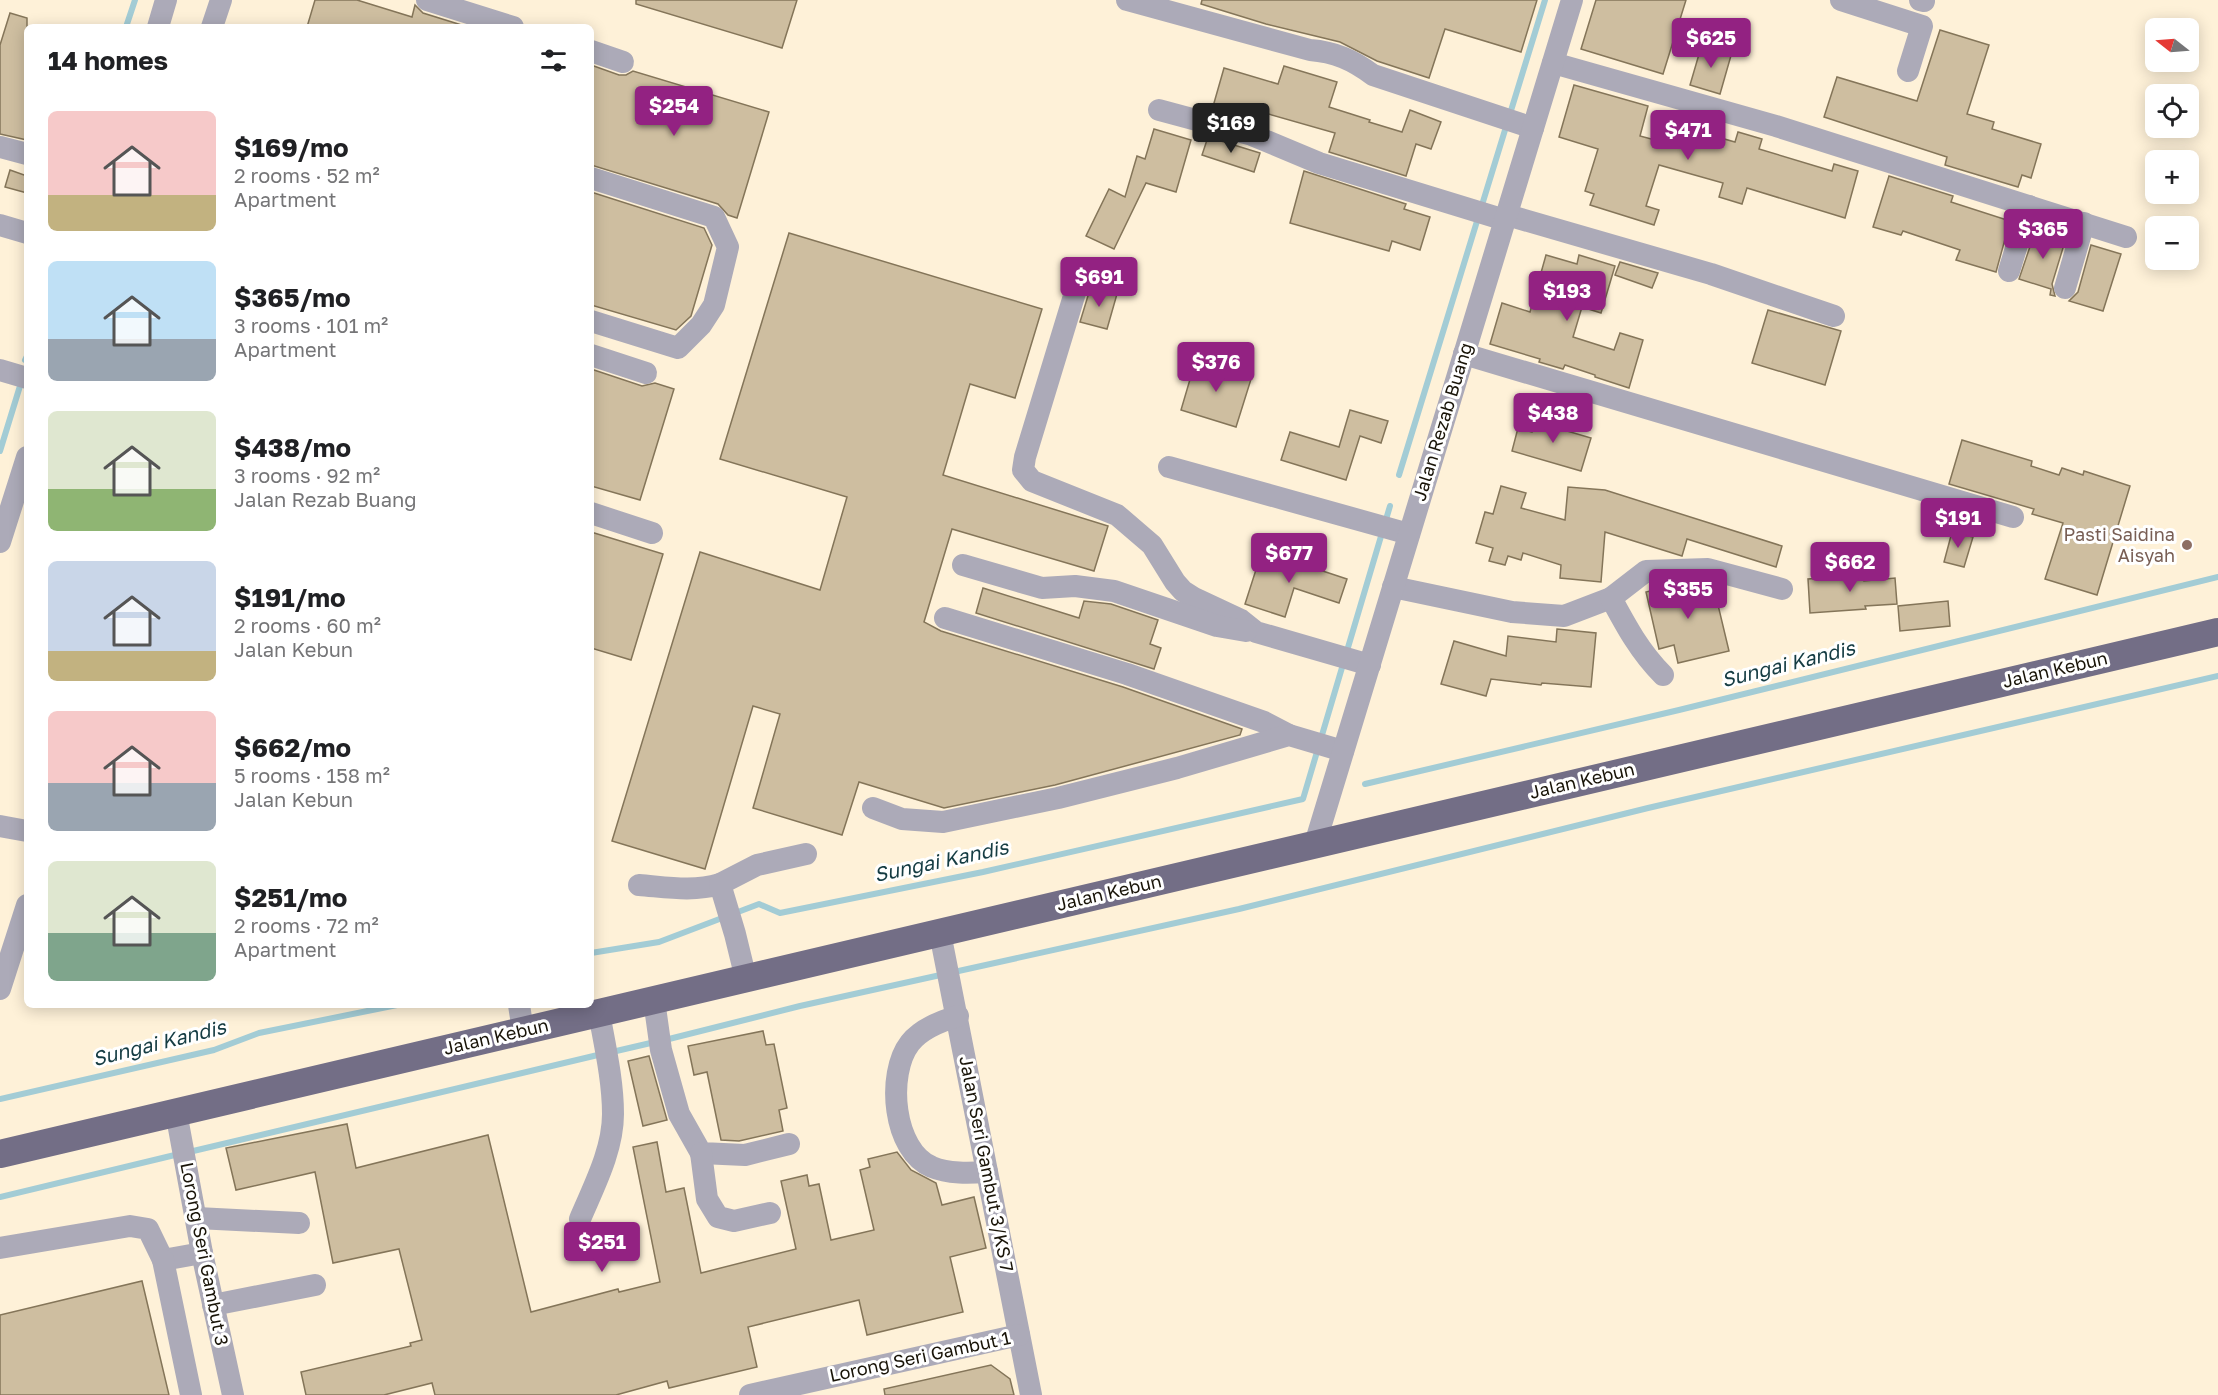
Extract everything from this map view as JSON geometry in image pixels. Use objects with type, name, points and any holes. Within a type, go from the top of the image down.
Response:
[{"type":"main road","name":"Jalan Kebun","points":[[0,1154],[176,1112],[521,1018],[599,1013],[2218,632]]},
{"type":"street","points":[[159,24],[166,0]]},
{"type":"street","points":[[213,24],[221,0]]},
{"type":"street","points":[[427,0],[503,24]]},
{"type":"street","points":[[1127,0],[1301,48],[1328,52],[1353,60],[1373,75],[1527,126]]},
{"type":"street","name":"Jalan Rezab Buang","points":[[1315,844],[1317,743],[1351,660],[1394,587],[1392,529],[1464,354],[1527,126],[1553,63],[1572,0]]},
{"type":"street","points":[[1841,0],[1922,26],[1908,70]]},
{"type":"street","points":[[594,52],[623,62]]},
{"type":"street","points":[[1553,63],[1776,126],[2126,237]]},
{"type":"street","points":[[1159,110],[1252,135],[1319,163],[1473,211],[1711,274],[1834,316]]},
{"type":"street","points":[[0,147],[24,153]]},
{"type":"street","points":[[594,179],[714,217],[728,247],[714,306],[701,325],[678,348],[594,322]]},
{"type":"street","points":[[2010,272],[2030,206]]},
{"type":"street","points":[[2065,288],[2084,223]]},
{"type":"street","points":[[0,225],[24,232]]},
{"type":"street","points":[[1081,273],[1023,470],[1032,481],[1117,515],[1152,545],[1183,591],[1241,621],[1256,632]]},
{"type":"street","points":[[1464,354],[2013,517]]},
{"type":"street","points":[[594,356],[646,373]]},
{"type":"street","points":[[0,369],[24,377]]},
{"type":"street","points":[[0,542],[5,510],[24,464]]},
{"type":"street","points":[[1169,467],[1392,529]]},
{"type":"street","points":[[594,514],[652,533]]},
{"type":"street","points":[[963,565],[1042,588],[1075,586],[1114,591],[1217,626],[1256,632],[1351,660]]},
{"type":"street","points":[[1394,587],[1512,612],[1564,616],[1611,598],[1646,571],[1708,569],[1782,589]]},
{"type":"street","points":[[1611,598],[1632,636],[1649,660],[1664,675]]},
{"type":"street","points":[[945,618],[1127,674],[1317,743]]},
{"type":"street","points":[[873,808],[902,819],[943,822],[1058,798],[1177,768],[1317,743]]},
{"type":"street","points":[[0,826],[24,830]]},
{"type":"street","points":[[723,893],[757,865],[806,854]]},
{"type":"street","points":[[639,885],[685,889],[705,888],[723,893]]},
{"type":"street","points":[[723,893],[746,979]]},
{"type":"street","points":[[0,989],[24,914]]},
{"type":"street","name":"Jalan Seri Gambut 3/KS 7","points":[[940,933],[1031,1395]]},
{"type":"street","points":[[654,1000],[660,1043],[679,1114],[700,1153],[707,1199],[718,1217],[734,1221],[770,1213]]},
{"type":"street","points":[[580,1219],[604,1161],[613,1115],[599,1013]]},
{"type":"street","points":[[958,1016],[937,1022],[909,1044],[896,1077],[896,1115],[911,1152],[932,1167],[966,1173],[987,1172]]},
{"type":"street","name":"Lorong Seri Gambut 3","points":[[176,1112],[202,1253],[233,1395]]},
{"type":"street","points":[[700,1153],[745,1155],[789,1144]]},
{"type":"street","points":[[197,1218],[299,1223]]},
{"type":"street","points":[[0,1248],[130,1226],[148,1229],[163,1260],[191,1395]]},
{"type":"street","points":[[163,1260],[202,1253]]},
{"type":"street","points":[[213,1305],[315,1285]]},
{"type":"street","name":"Lorong Seri Gambut 1","points":[[750,1395],[783,1391],[1019,1335]]},
{"type":"building","points":[[315,0],[357,0],[412,17],[415,5],[423,13],[458,24],[308,24]]},
{"type":"building","points":[[636,0],[797,0],[782,48],[636,4]]},
{"type":"building","points":[[1202,0],[1537,0],[1521,52],[1445,29],[1429,78],[1377,61],[1340,42],[1266,24],[1201,4]]},
{"type":"building","points":[[1596,0],[1686,0],[1663,74],[1581,49]]},
{"type":"building","points":[[10,13],[27,18],[27,24],[24,24],[24,139],[0,134],[0,45]]},
{"type":"building","points":[[1940,30],[1989,45],[1967,114],[1994,122],[1992,129],[2041,144],[2031,178],[2022,175],[2018,187],[1945,165],[1947,157],[1824,117],[1837,77],[1917,101]]},
{"type":"building","points":[[1702,44],[1732,52],[1720,94],[1690,85]]},
{"type":"building","points":[[594,66],[619,75],[626,75],[633,71],[769,112],[737,218],[728,215],[718,204],[594,166]]},
{"type":"building","points":[[1284,66],[1337,82],[1329,107],[1370,120],[1369,122],[1402,132],[1410,110],[1441,122],[1431,149],[1416,144],[1406,176],[1329,152],[1335,133],[1265,113],[1265,115],[1255,112],[1252,121],[1212,110],[1224,68],[1278,84]]},
{"type":"building","points":[[1574,85],[1648,106],[1640,136],[1670,144],[1675,125],[1735,142],[1738,132],[1762,139],[1759,149],[1832,171],[1834,164],[1858,171],[1845,218],[1747,188],[1742,204],[1719,197],[1723,183],[1659,165],[1646,206],[1659,210],[1654,225],[1590,205],[1594,194],[1585,191],[1598,149],[1559,137]]},
{"type":"building","points":[[1154,129],[1191,140],[1176,192],[1146,183],[1114,249],[1086,236],[1109,189],[1125,197],[1137,156],[1145,159]]},
{"type":"building","points":[[1208,137],[1260,153],[1254,172],[1202,155]]},
{"type":"building","points":[[10,170],[24,175],[24,192],[5,187]]},
{"type":"building","points":[[1304,171],[1406,204],[1404,209],[1430,217],[1420,250],[1392,241],[1389,251],[1290,223]]},
{"type":"building","points":[[1889,176],[1953,196],[1951,202],[2010,221],[1996,272],[1956,260],[1960,250],[1903,231],[1901,235],[1873,227]]},
{"type":"building","points":[[594,193],[704,228],[712,245],[691,316],[676,330],[594,306]]},
{"type":"building","points":[[2036,229],[2066,238],[2052,284],[2055,296],[2050,295],[2051,289],[2019,279]]},
{"type":"building","points":[[789,233],[1042,309],[1015,398],[970,384],[943,475],[1108,526],[1094,571],[952,529],[924,622],[941,631],[1123,687],[1242,729],[1240,735],[1055,785],[944,808],[859,782],[842,835],[753,808],[780,714],[753,706],[705,869],[612,841],[700,552],[820,590],[847,497],[720,459]]},
{"type":"building","points":[[2091,245],[2121,254],[2103,311],[2069,301],[2078,292]]},
{"type":"building","points":[[1546,255],[1577,264],[1579,255],[1615,266],[1601,313],[1582,307],[1573,337],[1614,350],[1620,333],[1643,340],[1629,388],[1565,365],[1563,369],[1539,362],[1540,359],[1490,344],[1502,303],[1530,312]]},
{"type":"building","points":[[1620,262],[1658,273],[1652,288],[1615,275]]},
{"type":"building","points":[[1091,286],[1117,294],[1107,329],[1080,322]]},
{"type":"building","points":[[1768,310],[1841,331],[1825,385],[1752,363]]},
{"type":"building","points":[[1196,359],[1252,376],[1236,427],[1181,410]]},
{"type":"building","points":[[594,370],[642,386],[655,383],[674,389],[640,500],[594,487]]},
{"type":"building","points":[[1350,410],[1388,421],[1381,443],[1360,436],[1346,480],[1281,460],[1290,432],[1339,447]]},
{"type":"building","points":[[1537,415],[1569,425],[1567,431],[1591,438],[1581,471],[1512,451],[1518,428],[1532,432]]},
{"type":"building","points":[[1962,440],[2032,461],[2031,466],[2059,475],[2062,468],[2083,475],[2084,471],[2130,486],[2097,595],[2045,579],[2063,523],[2032,514],[2034,509],[1949,484]]},
{"type":"building","points":[[1501,486],[1526,493],[1521,508],[1565,520],[1568,487],[1605,490],[1782,546],[1776,567],[1687,539],[1682,556],[1605,532],[1601,582],[1560,578],[1561,565],[1523,553],[1521,560],[1508,556],[1505,565],[1489,561],[1493,548],[1476,543],[1485,512],[1493,514]]},
{"type":"building","points":[[1952,532],[1973,537],[1964,567],[1944,562]]},
{"type":"building","points":[[594,533],[663,554],[631,660],[594,649]]},
{"type":"building","points":[[1262,551],[1347,579],[1339,603],[1294,588],[1285,617],[1245,604]]},
{"type":"building","points":[[1864,575],[1864,581],[1895,578],[1897,604],[1810,613],[1808,579]]},
{"type":"building","points":[[1682,583],[1713,584],[1729,651],[1678,663],[1674,645],[1659,649],[1646,592]]},
{"type":"building","points":[[983,588],[1079,618],[1084,601],[1111,604],[1158,620],[1150,644],[1161,648],[1154,669],[976,613]]},
{"type":"building","points":[[1948,601],[1950,626],[1900,631],[1898,606]]},
{"type":"building","points":[[1557,629],[1596,633],[1591,687],[1542,683],[1541,685],[1491,679],[1486,696],[1441,684],[1454,641],[1506,656],[1508,636],[1556,642]]},
{"type":"building","points":[[763,1031],[766,1045],[774,1044],[787,1108],[779,1110],[783,1131],[739,1141],[721,1140],[707,1072],[694,1075],[688,1046]]},
{"type":"building","points":[[649,1056],[667,1120],[643,1126],[628,1061]]},
{"type":"building","points":[[347,1124],[356,1168],[488,1135],[531,1312],[618,1289],[619,1292],[660,1282],[633,1147],[657,1142],[666,1192],[684,1188],[701,1273],[796,1249],[781,1181],[807,1175],[809,1186],[819,1184],[831,1240],[874,1230],[860,1170],[870,1167],[868,1159],[897,1152],[911,1170],[936,1183],[942,1205],[974,1197],[986,1248],[950,1257],[963,1312],[867,1335],[859,1300],[748,1327],[757,1367],[669,1388],[667,1381],[616,1395],[435,1395],[432,1383],[384,1395],[306,1395],[301,1372],[411,1346],[410,1343],[422,1340],[399,1249],[333,1263],[315,1172],[236,1190],[226,1148]]},
{"type":"building","points":[[142,1281],[169,1395],[0,1395],[0,1315]]},
{"type":"building","points":[[991,1365],[1010,1379],[1014,1395],[885,1395],[884,1389]]},
{"type":"waterway","points":[[127,24],[135,0]]},
{"type":"waterway","points":[[1399,475],[1545,0]]},
{"type":"waterway","points":[[0,451],[20,386]]},
{"type":"waterway","name":"Sungai Kandis","points":[[594,953],[659,942],[759,904],[780,913],[983,872],[1303,799],[1390,506]]},
{"type":"waterway","name":"Sungai Kandis","points":[[1365,784],[1679,710],[2218,577]]},
{"type":"waterway","points":[[665,1040],[800,1006],[1239,909],[1648,808],[2218,676]]},
{"type":"waterway","name":"Sungai Kandis","points":[[0,1099],[214,1050],[259,1033],[382,1008]]},
{"type":"waterway","points":[[612,1052],[655,1042]]},
{"type":"waterway","points":[[189,1152],[602,1054]]},
{"type":"waterway","points":[[0,1197],[179,1154]]},
{"type":"place","name":"Pasti Saidina Aisyah","points":[[2187,545]]}]
